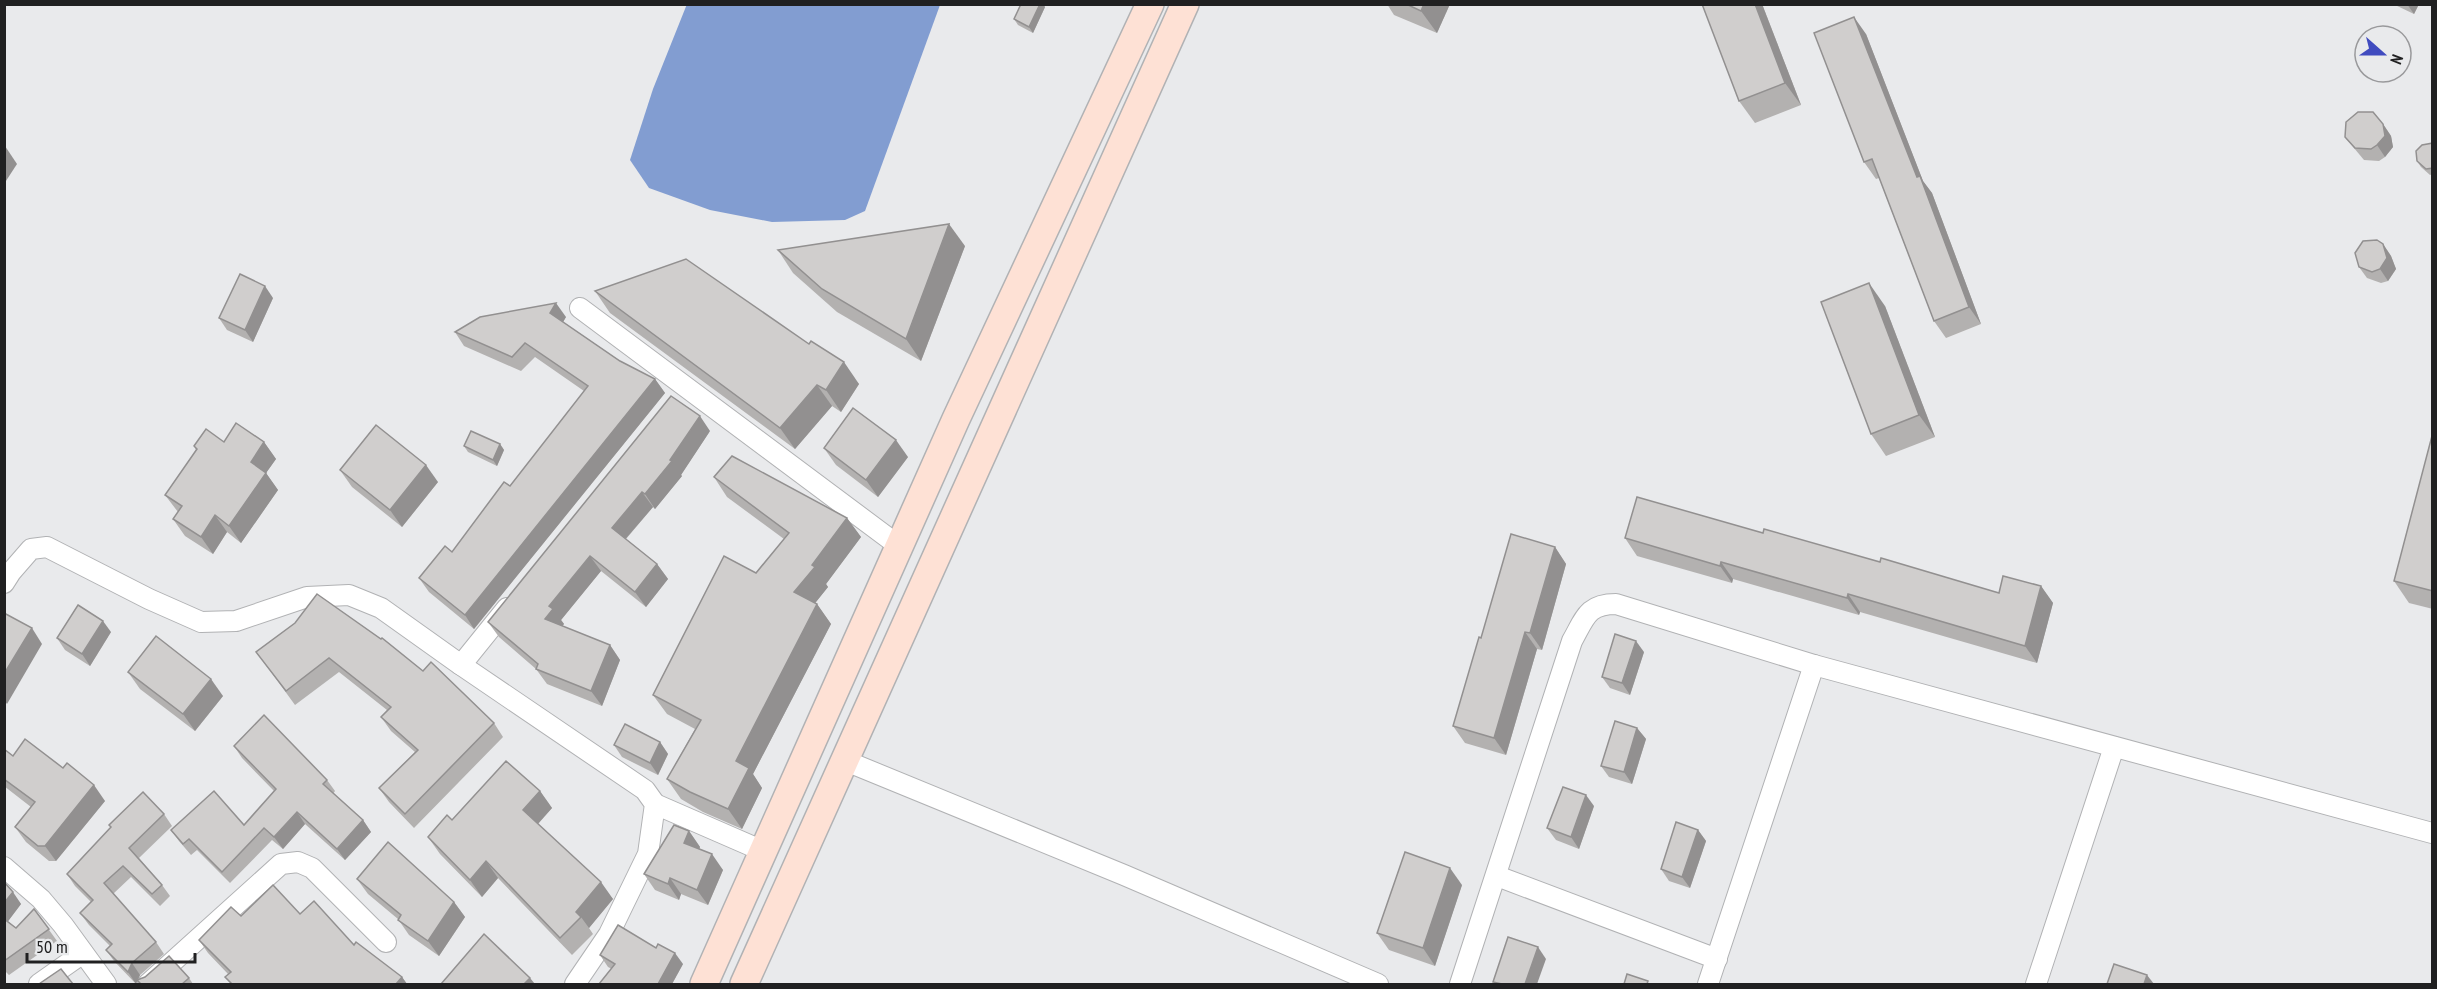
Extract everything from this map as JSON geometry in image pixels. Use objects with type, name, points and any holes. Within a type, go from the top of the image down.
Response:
[{"type":"main road","points":[[704,984],[899,546],[1150,4]]},
{"type":"main road","points":[[744,984],[1185,4]]},
{"type":"street","points":[[580,308],[899,546]]},
{"type":"street","points":[[671,405],[686,386]]},
{"type":"street","points":[[4,583],[31,549],[47,547],[149,599],[201,622],[236,621],[307,597],[349,595],[381,608],[645,790],[655,804],[763,851]]},
{"type":"street","points":[[461,665],[521,591]]},
{"type":"street","points":[[1460,984],[1572,641],[1588,611],[1602,604],[1616,604],[1814,665],[2433,833]]},
{"type":"street","points":[[1708,984],[1814,665]]},
{"type":"street","points":[[2036,984],[2114,747]]},
{"type":"street","points":[[846,761],[1124,875],[1378,984]]},
{"type":"street","points":[[575,984],[609,934],[648,854],[655,804]]},
{"type":"street","points":[[148,984],[281,864],[298,862],[312,868],[386,942]]},
{"type":"street","points":[[4,867],[41,899],[106,984]]},
{"type":"street","points":[[1497,876],[1717,959]]},
{"type":"street","points":[[39,984],[83,953]]},
{"type":"water","points":[[687,4],[940,5],[865,211],[845,220],[772,222],[710,210],[649,188],[630,160],[653,89]]},
{"type":"building","points":[[1021,4],[1040,4],[1029,27],[1014,19]]},
{"type":"building","points":[[1406,4],[1424,4],[1421,11]]},
{"type":"building","points":[[1702,4],[1755,4],[1785,83],[1739,101]]},
{"type":"building","points":[[1854,17],[1917,177],[1920,176],[1969,307],[1934,321],[1872,159],[1864,162],[1814,33]]},
{"type":"building","points":[[2358,112],[2373,112],[2383,124],[2385,136],[2371,149],[2355,148],[2345,137],[2346,122]]},
{"type":"building","points":[[2433,143],[2433,168],[2426,169],[2417,161],[2416,151],[2422,145]]},
{"type":"building","points":[[949,224],[906,339],[822,289],[778,250]]},
{"type":"building","points":[[2377,240],[2383,244],[2387,258],[2380,269],[2372,272],[2359,267],[2355,253],[2363,241]]},
{"type":"building","points":[[686,259],[809,344],[811,341],[844,362],[826,390],[817,385],[780,428],[595,291]]},
{"type":"building","points":[[240,274],[265,286],[245,330],[219,318]]},
{"type":"building","points":[[1869,283],[1919,415],[1871,434],[1821,302]]},
{"type":"building","points":[[556,303],[550,313],[620,361],[655,379],[465,615],[419,578],[445,546],[452,552],[504,482],[510,486],[588,386],[525,343],[512,357],[455,332],[480,317]]},
{"type":"building","points":[[671,396],[700,416],[670,460],[672,461],[645,494],[642,492],[612,528],[657,564],[635,592],[590,556],[549,606],[553,609],[545,619],[610,645],[591,691],[536,669],[538,664],[488,622]]},
{"type":"building","points":[[853,408],[896,440],[866,480],[824,448]]},
{"type":"building","points":[[236,423],[264,442],[251,462],[266,473],[229,526],[215,515],[201,537],[173,519],[182,506],[165,495],[197,449],[194,446],[206,429],[224,442]]},
{"type":"building","points":[[376,425],[426,465],[390,510],[340,470]]},
{"type":"building","points":[[471,431],[500,444],[493,460],[464,446]]},
{"type":"building","points":[[2433,432],[2433,591],[2394,581]]},
{"type":"building","points":[[732,456],[847,518],[812,565],[815,567],[794,592],[817,604],[736,761],[749,768],[728,809],[667,779],[701,720],[653,695],[724,556],[756,573],[789,533],[714,477]]},
{"type":"building","points":[[1637,497],[1763,533],[1764,529],[1880,562],[1881,558],[1999,593],[2003,576],[2041,586],[2025,646],[1848,594],[1847,598],[1721,562],[1720,566],[1625,538]]},
{"type":"building","points":[[1511,534],[1555,547],[1530,633],[1525,632],[1494,738],[1453,726]]},
{"type":"building","points":[[317,594],[382,638],[423,671],[431,662],[494,723],[405,814],[379,788],[418,750],[381,717],[391,707],[329,658],[286,691],[256,652],[295,623]]},
{"type":"building","points":[[78,605],[103,621],[82,654],[57,638]]},
{"type":"building","points":[[4,613],[32,628],[4,674]]},
{"type":"building","points":[[1615,634],[1636,641],[1622,683],[1602,677]]},
{"type":"building","points":[[156,636],[211,679],[183,714],[128,672]]},
{"type":"building","points":[[264,715],[327,780],[323,784],[363,820],[337,849],[297,812],[274,837],[264,828],[222,872],[189,839],[183,844],[171,830],[214,791],[244,825],[276,789],[234,746]]},
{"type":"building","points":[[1615,721],[1637,728],[1624,772],[1601,766]]},
{"type":"building","points":[[625,724],[660,742],[650,763],[614,745]]},
{"type":"building","points":[[25,739],[63,768],[67,763],[94,785],[45,846],[38,846],[15,827],[35,802],[4,779],[4,749],[13,756]]},
{"type":"building","points":[[506,761],[540,791],[523,810],[601,882],[576,912],[581,917],[560,938],[486,861],[470,880],[428,837],[447,815],[452,820]]},
{"type":"building","points":[[1563,787],[1586,795],[1571,837],[1547,828]]},
{"type":"building","points":[[143,792],[164,814],[129,848],[162,885],[152,894],[123,866],[104,883],[156,942],[132,963],[128,972],[106,950],[112,944],[80,913],[93,900],[67,874],[111,827],[109,825]]},
{"type":"building","points":[[1676,822],[1698,830],[1682,877],[1661,869]]},
{"type":"building","points":[[674,825],[689,831],[684,843],[712,854],[697,890],[670,878],[668,884],[644,874]]},
{"type":"building","points":[[388,842],[454,902],[428,941],[398,920],[401,915],[357,879]]},
{"type":"building","points":[[1405,852],[1450,868],[1423,948],[1377,933]]},
{"type":"building","points":[[4,882],[13,892],[4,903]]},
{"type":"building","points":[[273,885],[300,914],[314,901],[354,945],[356,942],[402,977],[396,984],[232,984],[225,977],[231,972],[199,940],[231,907],[241,916]]},
{"type":"building","points":[[34,909],[49,929],[4,961],[4,919],[16,928]]},
{"type":"building","points":[[618,925],[656,948],[658,944],[675,953],[658,984],[599,984],[615,964],[600,955]]},
{"type":"building","points":[[484,934],[530,978],[524,984],[441,984]]},
{"type":"building","points":[[1508,937],[1538,947],[1525,984],[1493,982]]},
{"type":"building","points":[[169,956],[189,978],[182,984],[141,984],[137,980],[145,977]]},
{"type":"building","points":[[2114,964],[2147,975],[2144,984],[2107,984]]},
{"type":"building","points":[[61,969],[73,984],[39,984]]},
{"type":"building","points":[[1627,974],[1648,981],[1647,984],[1624,984]]}]
